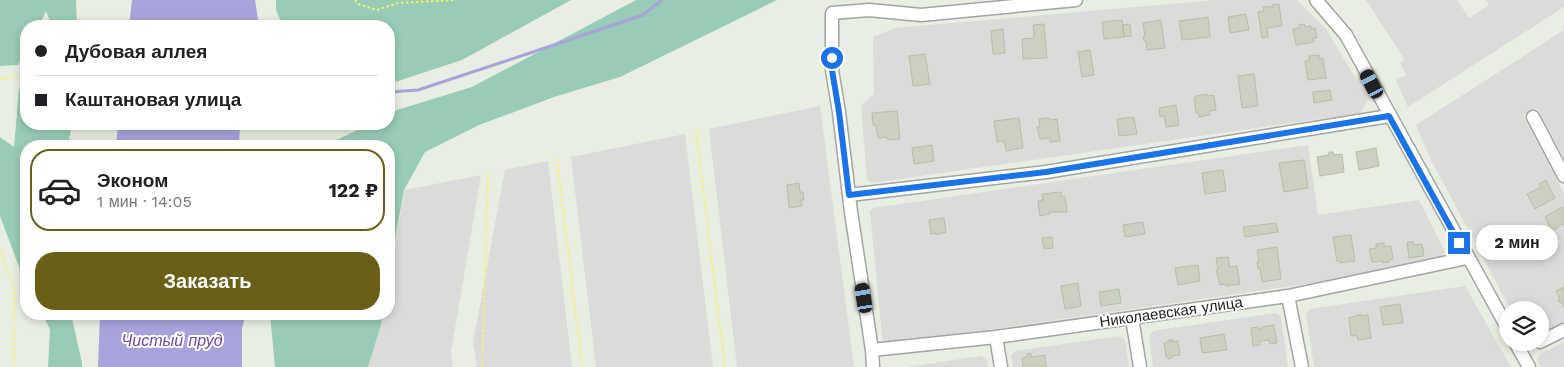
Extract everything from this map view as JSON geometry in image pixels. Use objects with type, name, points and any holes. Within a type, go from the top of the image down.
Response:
[{"type":"street","points":[[873,367],[832,70],[832,13],[869,10],[921,15],[1076,0]]},
{"type":"street","points":[[1316,0],[1346,35],[1499,313]]},
{"type":"street","points":[[849,195],[1046,172],[1389,116]]},
{"type":"street","points":[[1533,118],[1564,176]]},
{"type":"street","name":"Николаевская улица","points":[[872,350],[996,337],[1288,296],[1468,258]]},
{"type":"street","points":[[1288,296],[1302,367]]},
{"type":"street","points":[[1132,318],[1140,367]]},
{"type":"street","points":[[1549,338],[1564,330]]},
{"type":"street","points":[[996,337],[1000,367]]},
{"type":"street","points":[[1520,351],[1529,367]]},
{"type":"path","points":[[355,0],[358,4],[377,10],[398,3],[456,0]]},
{"type":"path","points":[[0,79],[20,76]]},
{"type":"path","points":[[696,131],[725,367]]},
{"type":"path","points":[[557,159],[582,367]]},
{"type":"path","points":[[482,367],[488,173]]},
{"type":"path","points":[[0,250],[14,288],[14,367]]},
{"type":"shaded area","points":[[1215,0],[1297,0],[1326,29],[1368,99],[1361,113],[872,183],[867,179],[861,106],[874,94],[873,37],[895,28]]},
{"type":"shaded area","points":[[1366,0],[1457,0],[1469,18],[1489,5],[1486,0],[1564,0],[1564,7],[1408,107],[1396,80],[1406,75],[1400,63],[1405,60]]},
{"type":"shaded area","points":[[1564,30],[1564,158],[1537,108],[1523,115],[1564,193],[1564,324],[1549,331],[1549,301],[1506,301],[1431,160],[1416,125]]},
{"type":"shaded area","points":[[820,106],[854,367],[737,367],[709,129]]},
{"type":"shaded area","points":[[685,134],[713,367],[596,367],[571,157]]},
{"type":"shaded area","points":[[1308,145],[1318,215],[1419,200],[1445,252],[1439,265],[883,345],[870,211],[873,208]]},
{"type":"shaded area","points":[[548,161],[572,367],[477,367],[473,342],[505,170]]},
{"type":"shaded area","points":[[481,175],[451,352],[453,367],[368,367],[382,320],[395,320],[395,244],[405,190]]},
{"type":"shaded area","points":[[1465,286],[1499,346],[1499,351],[1502,351],[1511,367],[1314,367],[1306,314],[1310,309]]},
{"type":"shaded area","points":[[1276,313],[1281,317],[1288,367],[1153,367],[1149,337],[1153,331]]},
{"type":"shaded area","points":[[1119,336],[1125,340],[1129,367],[1013,367],[1011,356],[1015,351]]},
{"type":"shaded area","points":[[1564,342],[1564,367],[1541,367],[1537,360],[1540,354]]},
{"type":"shaded area","points":[[981,356],[987,360],[988,367],[907,367]]},
{"type":"green space","points":[[0,0],[76,0],[77,20],[50,20],[46,11],[42,20],[20,20],[20,61],[18,65],[0,66]]},
{"type":"green space","points":[[276,0],[571,0],[462,60],[395,82],[395,20],[280,20],[276,10]]},
{"type":"green space","points":[[636,0],[777,0],[620,77],[554,97],[479,125],[425,152],[404,190],[395,240],[395,140],[337,140],[357,130],[395,130],[395,111],[472,87]]},
{"type":"green space","points":[[19,89],[20,130],[71,130],[69,140],[20,140],[20,269],[0,216],[0,137],[14,147]]},
{"type":"green space","points":[[45,320],[72,320],[82,367],[48,367],[50,329]]},
{"type":"green space","points":[[271,320],[381,320],[368,367],[275,367]]},
{"type":"water","points":[[132,0],[255,0],[258,20],[130,20]]},
{"type":"water","points":[[117,130],[240,130],[239,140],[117,140]]},
{"type":"water","name":"Чистый пруд","points":[[100,320],[244,320],[242,328],[242,367],[98,367]]},
{"type":"building","points":[[1279,4],[1282,26],[1267,28],[1268,37],[1262,38],[1258,12],[1264,11],[1263,7],[1270,6],[1270,8],[1273,7],[1272,5]]},
{"type":"building","points":[[1246,14],[1249,30],[1230,33],[1228,17]]},
{"type":"building","points":[[1208,17],[1210,37],[1182,40],[1179,21]]},
{"type":"building","points":[[1122,20],[1124,37],[1104,39],[1102,22]]},
{"type":"building","points":[[1161,20],[1165,48],[1147,50],[1146,41],[1144,41],[1143,37],[1145,37],[1143,23]]},
{"type":"building","points":[[1044,24],[1047,58],[1023,59],[1022,39],[1034,38],[1033,25]]},
{"type":"building","points":[[1130,24],[1131,36],[1124,37],[1123,25]]},
{"type":"building","points":[[1304,24],[1305,27],[1311,26],[1311,29],[1315,28],[1317,38],[1313,38],[1314,42],[1296,45],[1293,29],[1299,28],[1299,25]]},
{"type":"building","points":[[1003,29],[1005,53],[993,54],[991,31]]},
{"type":"building","points":[[1090,50],[1094,75],[1082,77],[1078,52]]},
{"type":"building","points":[[925,54],[930,84],[913,86],[909,56]]},
{"type":"building","points":[[1319,55],[1319,59],[1323,58],[1326,78],[1308,80],[1305,61],[1310,60],[1309,56]]},
{"type":"building","points":[[1254,74],[1258,106],[1242,108],[1238,76]]},
{"type":"building","points":[[1330,90],[1332,100],[1314,103],[1313,92]]},
{"type":"building","points":[[1207,94],[1207,96],[1214,95],[1216,110],[1210,111],[1210,115],[1199,117],[1199,113],[1196,113],[1194,98]]},
{"type":"building","points":[[1176,105],[1179,125],[1166,127],[1164,116],[1160,117],[1159,108]]},
{"type":"building","points":[[897,111],[900,139],[888,140],[887,137],[878,138],[876,125],[873,125],[872,113]]},
{"type":"building","points":[[1134,117],[1137,134],[1119,136],[1117,119]]},
{"type":"building","points":[[1019,118],[1023,148],[1006,151],[1004,141],[997,142],[994,121]]},
{"type":"building","points":[[1049,118],[1050,120],[1057,119],[1060,141],[1050,142],[1050,138],[1040,139],[1037,127],[1040,127],[1039,119]]},
{"type":"building","points":[[932,145],[934,161],[914,164],[912,148]]},
{"type":"building","points":[[1376,148],[1379,166],[1359,170],[1356,152]]},
{"type":"building","points":[[1329,152],[1333,152],[1334,155],[1342,154],[1344,172],[1320,176],[1317,157],[1329,155]]},
{"type":"building","points":[[1304,160],[1308,188],[1284,192],[1279,163]]},
{"type":"building","points":[[1223,170],[1226,191],[1205,194],[1202,173]]},
{"type":"building","points":[[1546,180],[1555,198],[1535,209],[1527,194],[1541,187],[1539,184]]},
{"type":"building","points":[[799,183],[800,192],[803,192],[804,200],[801,200],[802,206],[789,208],[787,185]]},
{"type":"building","points":[[1061,192],[1062,197],[1065,197],[1067,212],[1050,212],[1050,214],[1040,216],[1038,201],[1043,200],[1042,194]]},
{"type":"building","points":[[1562,207],[1564,210],[1564,225],[1552,231],[1545,217]]},
{"type":"building","points":[[944,218],[946,232],[936,235],[936,233],[931,234],[929,220]]},
{"type":"building","points":[[1143,222],[1145,234],[1125,237],[1123,225]]},
{"type":"building","points":[[1276,223],[1278,232],[1245,237],[1243,227]]},
{"type":"building","points":[[1351,235],[1355,261],[1340,263],[1340,261],[1337,261],[1333,237]]},
{"type":"building","points":[[1052,237],[1053,248],[1044,249],[1042,238]]},
{"type":"building","points":[[1407,242],[1413,242],[1414,245],[1422,244],[1424,256],[1409,258]]},
{"type":"building","points":[[1384,243],[1384,247],[1391,246],[1393,259],[1383,263],[1383,261],[1372,262],[1369,249],[1376,248],[1376,244]]},
{"type":"building","points":[[1277,247],[1281,279],[1262,282],[1260,268],[1258,269],[1257,250]]},
{"type":"building","points":[[1228,257],[1230,267],[1237,266],[1240,284],[1220,285],[1216,270],[1218,270],[1216,258]]},
{"type":"building","points":[[1198,265],[1200,281],[1178,285],[1175,268]]},
{"type":"building","points":[[1078,283],[1081,306],[1065,309],[1061,286]]},
{"type":"building","points":[[1564,287],[1564,307],[1562,302],[1560,303],[1558,300],[1560,299],[1556,291]]},
{"type":"building","points":[[1119,289],[1121,303],[1101,306],[1099,292]]},
{"type":"building","points":[[1400,304],[1403,323],[1383,325],[1380,307]]},
{"type":"building","points":[[1361,314],[1361,316],[1368,315],[1371,338],[1358,340],[1357,335],[1351,336],[1349,318]]},
{"type":"building","points":[[1274,325],[1277,343],[1270,344],[1269,340],[1260,341],[1260,345],[1253,346],[1251,328],[1258,327],[1258,329],[1261,329],[1261,327]]},
{"type":"building","points":[[1224,334],[1227,350],[1202,353],[1200,338]]},
{"type":"building","points":[[1168,340],[1178,341],[1180,355],[1172,356],[1172,358],[1168,359],[1166,357],[1164,343],[1168,342]]},
{"type":"building","points":[[1031,353],[1031,357],[1045,355],[1046,367],[1023,367],[1022,358],[1027,357],[1027,354]]},
{"type":"waterway","points":[[395,92],[418,90],[643,15],[662,0]]},
{"type":"route","points":[[832,58],[849,195],[1046,172],[1389,116],[1459,243]]}]
